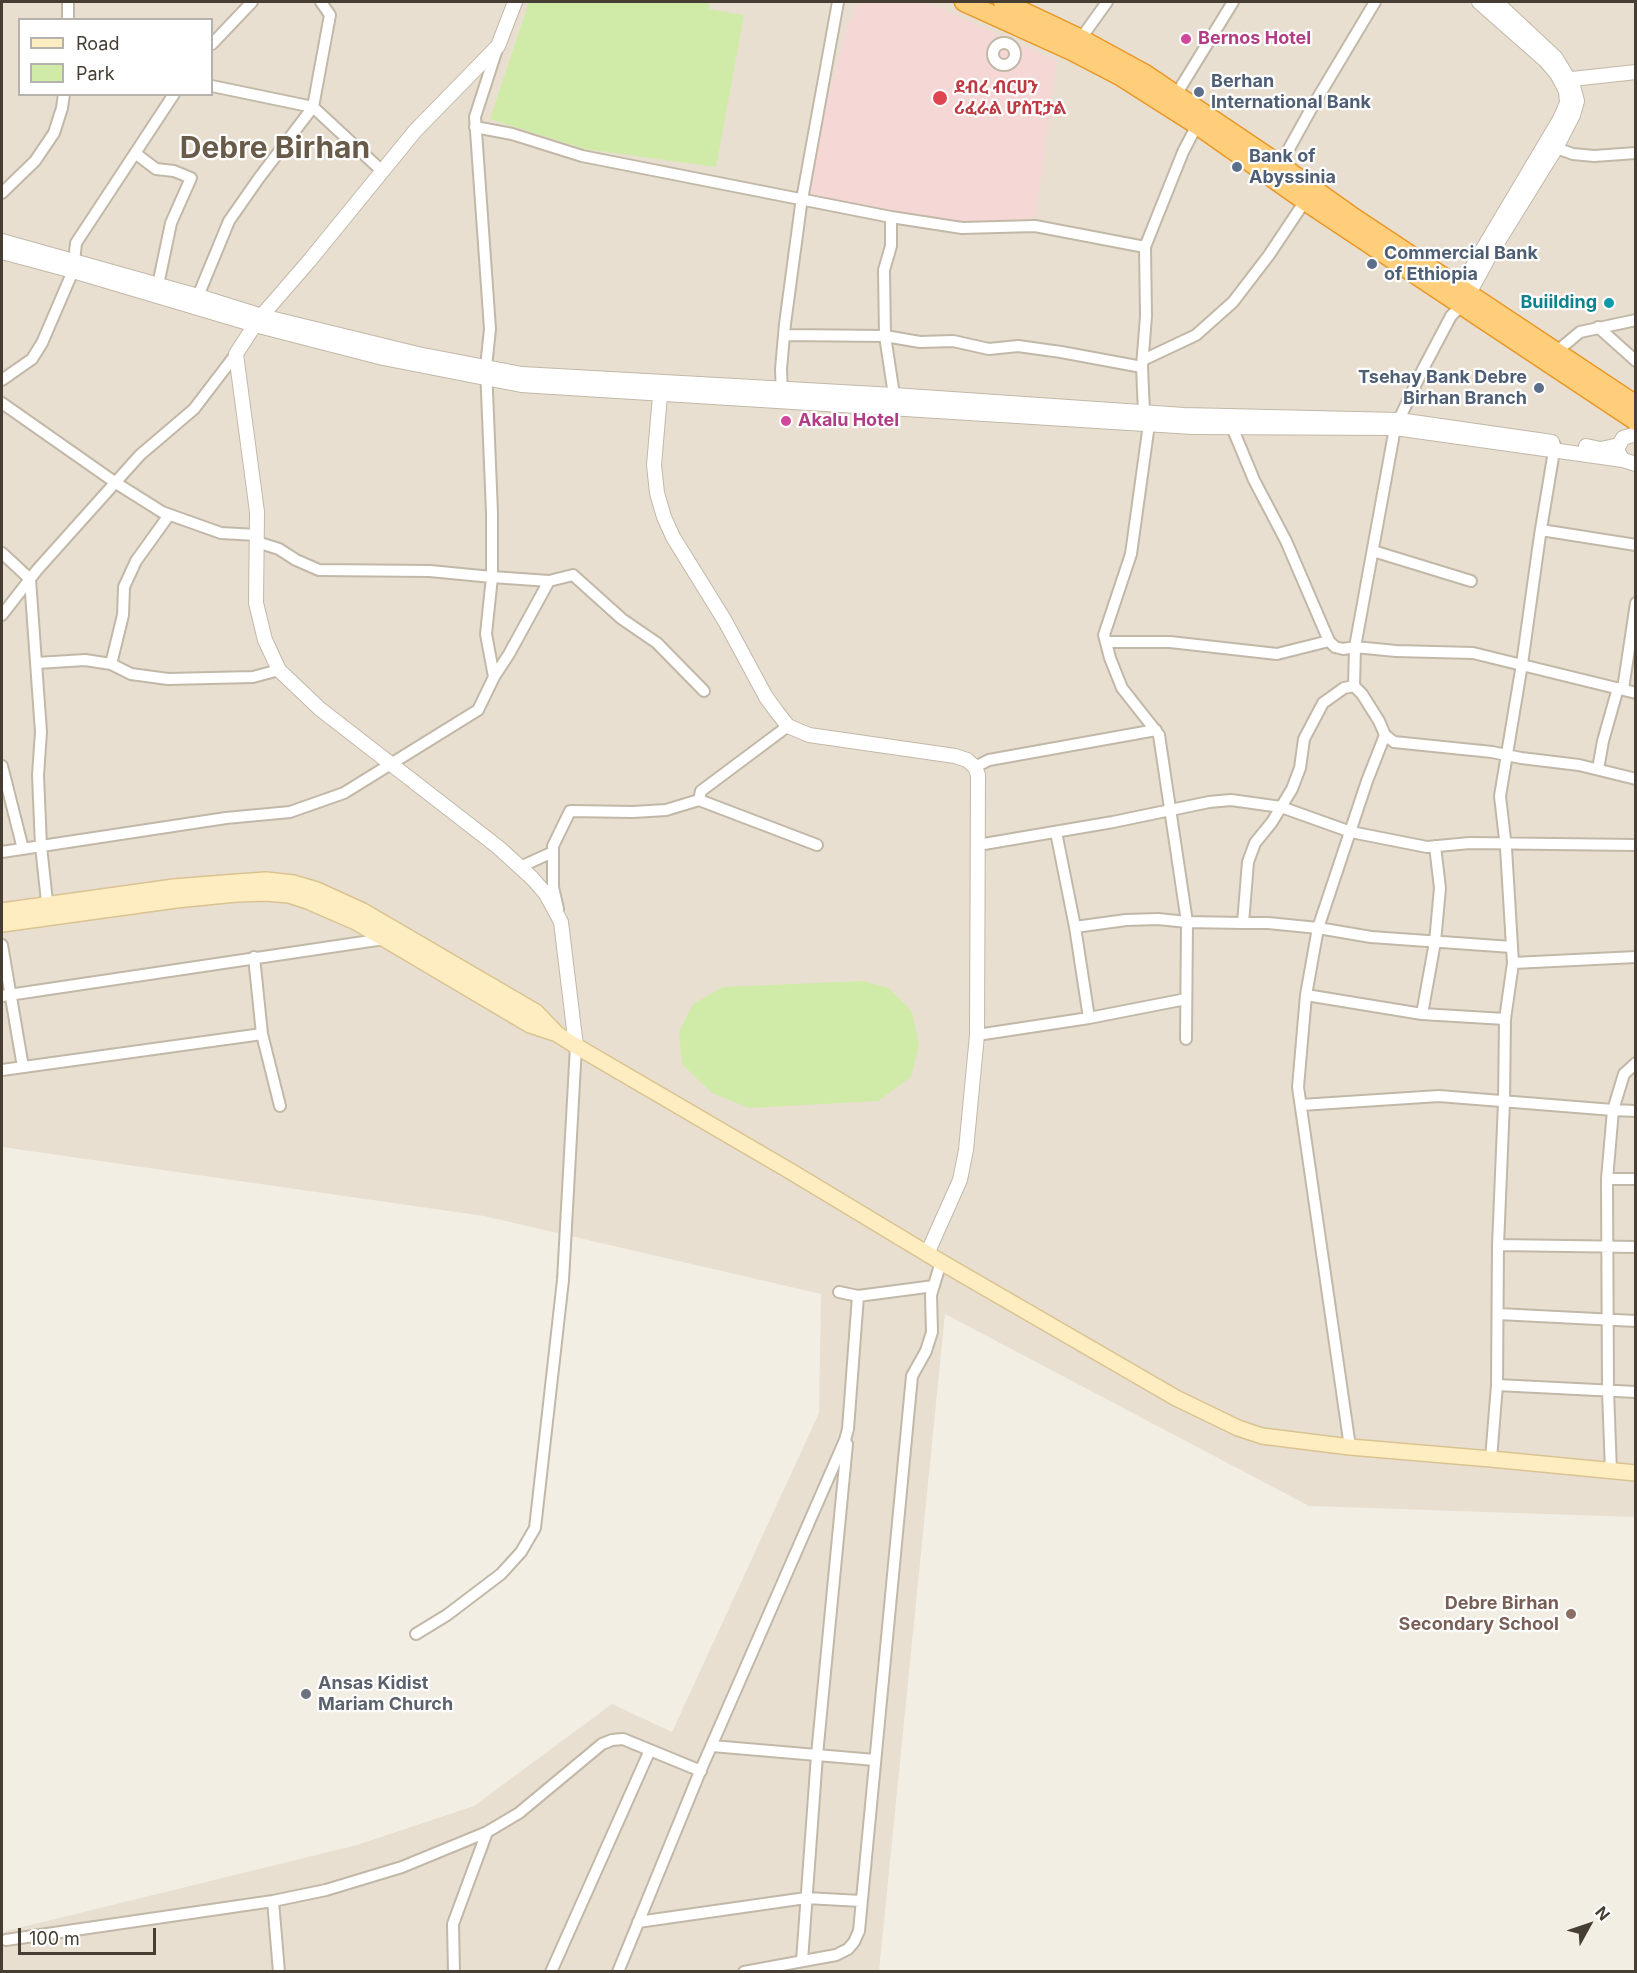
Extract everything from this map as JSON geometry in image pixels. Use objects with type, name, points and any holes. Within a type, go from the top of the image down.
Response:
[{"type":"highway","points":[[964,2],[1014,24],[1076,45],[1144,74],[1197,125],[1305,201],[1459,300],[1556,352],[1635,405]]},
{"type":"highway","points":[[1003,2],[1076,45]]},
{"type":"highway","points":[[1172,101],[1280,165],[1353,217],[1631,429]]},
{"type":"main road","points":[[2,911],[48,911],[266,893],[289,895],[310,902],[387,933],[530,1025],[557,1034],[940,1262],[1176,1398],[1238,1428],[1262,1436],[1350,1448],[1635,1473]]},
{"type":"main road","points":[[2,924],[48,911]]},
{"type":"street","points":[[68,2],[68,18]]},
{"type":"street","points":[[213,43],[252,2]]},
{"type":"street","points":[[321,2],[330,15]]},
{"type":"street","points":[[198,296],[229,221],[313,106],[332,2]]},
{"type":"street","points":[[494,677],[486,634],[492,577],[492,513],[486,373],[490,329],[475,117],[514,2]]},
{"type":"street","points":[[782,395],[784,335],[802,200],[838,2]]},
{"type":"street","points":[[1076,45],[1107,2]]},
{"type":"street","points":[[1172,101],[1233,2]]},
{"type":"street","points":[[1280,165],[1375,2]]},
{"type":"street","points":[[1459,300],[1491,254],[1556,148],[1573,115],[1576,100],[1555,57],[1499,6],[1479,2]]},
{"type":"street","points":[[1008,44],[1014,24]]},
{"type":"street","points":[[2,615],[30,579],[140,455],[194,409],[236,354],[258,320],[415,131],[498,46]]},
{"type":"street","points":[[1565,80],[1635,72]]},
{"type":"street","points":[[1565,80],[1567,103],[1560,119],[1459,300],[1397,424],[1355,647],[1354,686],[1362,694],[1385,735],[1394,742],[1507,755],[1598,769],[1635,779]]},
{"type":"street","points":[[213,86],[313,106],[382,171]]},
{"type":"street","points":[[2,193],[35,161],[54,133],[64,96]]},
{"type":"street","points":[[2,380],[32,359],[42,343],[74,266],[76,243],[173,96]]},
{"type":"street","points":[[1186,1039],[1187,922],[1159,735],[1122,688],[1104,635],[1131,554],[1146,418],[1142,364],[1146,316],[1145,247],[1183,152],[1197,125]]},
{"type":"street","points":[[475,127],[512,134],[582,156],[891,217],[962,228],[1035,226],[1145,247]]},
{"type":"street","points":[[1556,148],[1573,154],[1594,156],[1635,153]]},
{"type":"street","points":[[135,153],[156,169],[174,171],[191,178],[171,223],[158,285]]},
{"type":"street","points":[[784,335],[885,336],[920,342],[953,341],[989,348],[1018,346],[1142,364],[1196,335],[1233,302],[1269,255],[1305,201]]},
{"type":"street","points":[[891,217],[891,246],[884,270],[885,336],[894,395]]},
{"type":"street","points":[[2,241],[74,266],[383,358],[486,373],[521,385],[661,388],[1146,418],[1236,417],[1397,424],[1555,447],[1629,462]]},
{"type":"street","points":[[2,252],[158,285],[198,296],[258,320]]},
{"type":"street","points":[[1556,352],[1580,332],[1635,320]]},
{"type":"street","points":[[1598,327],[1635,361]]},
{"type":"street","points":[[236,354],[257,512],[256,603],[265,640],[279,670],[320,709],[498,847],[546,894],[561,922]]},
{"type":"street","points":[[661,388],[654,465],[657,493],[664,517],[673,537],[725,621],[766,697],[788,726],[809,735],[956,756],[967,760],[975,767],[978,775],[976,1035],[966,1150],[960,1180],[927,1254]]},
{"type":"street","points":[[782,395],[894,395],[1232,427],[1397,424]]},
{"type":"street","points":[[2,403],[116,483],[169,515],[221,533],[257,538],[319,570],[430,571],[549,581],[573,575],[622,619],[657,643],[704,691]]},
{"type":"street","points":[[1232,427],[1254,480],[1286,541],[1329,641],[1335,647],[1473,653],[1635,693]]},
{"type":"street","points":[[1555,447],[1601,449],[1631,429]]},
{"type":"street","points":[[1629,462],[1618,452],[1631,429]]},
{"type":"street","points":[[1491,1459],[1497,1385],[1497,1245],[1504,1102],[1505,1019],[1513,963],[1506,843],[1500,795],[1555,447]]},
{"type":"street","points":[[111,664],[123,615],[124,587],[136,561],[169,515]]},
{"type":"street","points":[[1541,530],[1635,545]]},
{"type":"street","points":[[1374,551],[1471,581]]},
{"type":"street","points":[[2,553],[30,579],[41,732],[38,775],[41,846],[48,911]]},
{"type":"street","points":[[2,852],[226,818],[290,812],[344,793],[478,710],[494,677],[549,581]]},
{"type":"street","points":[[1598,769],[1603,741],[1621,689],[1635,603]]},
{"type":"street","points":[[1106,642],[1170,642],[1277,654],[1329,641]]},
{"type":"street","points":[[37,663],[85,660],[111,664],[131,674],[168,679],[253,677],[279,670]]},
{"type":"street","points":[[1243,923],[1248,861],[1255,843],[1292,789],[1300,768],[1305,738],[1323,703],[1344,688],[1354,686]]},
{"type":"street","points":[[699,800],[701,791],[788,726]]},
{"type":"street","points":[[975,767],[989,760],[1156,730]]},
{"type":"street","points":[[1350,1448],[1298,1087],[1306,995],[1318,928],[1367,781],[1385,735]]},
{"type":"street","points":[[2,766],[23,849]]},
{"type":"street","points":[[416,1634],[447,1615],[501,1574],[521,1552],[535,1528],[563,1280],[576,1046],[561,922],[553,886],[553,846],[570,811],[666,810],[699,800],[817,845]]},
{"type":"street","points":[[978,845],[1209,802],[1231,800],[1281,807],[1351,832],[1427,847],[1470,843],[1635,844]]},
{"type":"street","points":[[1056,832],[1075,927],[1089,1018]]},
{"type":"street","points":[[1422,1014],[1435,942],[1440,888],[1436,846]]},
{"type":"street","points":[[520,867],[553,852]]},
{"type":"street","points":[[1075,927],[1126,920],[1158,919],[1187,922],[1268,923],[1371,937],[1512,947]]},
{"type":"street","points":[[6,995],[254,957],[387,933]]},
{"type":"street","points":[[2,945],[6,995],[23,1067]]},
{"type":"street","points":[[254,957],[262,1034],[280,1106]]},
{"type":"street","points":[[1513,963],[1635,957]]},
{"type":"street","points":[[1306,995],[1422,1014],[1505,1019]]},
{"type":"street","points":[[976,1035],[1089,1018],[1186,999]]},
{"type":"street","points":[[2,1070],[262,1034]]},
{"type":"street","points":[[1611,1472],[1608,1391],[1607,1179],[1613,1110],[1624,1074],[1635,1063]]},
{"type":"street","points":[[1301,1105],[1439,1096],[1635,1111]]},
{"type":"street","points":[[1607,1179],[1635,1179]]},
{"type":"street","points":[[1497,1245],[1635,1247]]},
{"type":"street","points":[[744,1971],[836,1954],[848,1949],[859,1931],[912,1376],[926,1351],[932,1332],[931,1295],[940,1262]]},
{"type":"street","points":[[839,1292],[858,1296],[934,1286]]},
{"type":"street","points":[[802,1961],[858,1296]]},
{"type":"street","points":[[1497,1314],[1635,1321]]},
{"type":"street","points":[[1497,1385],[1635,1392]]},
{"type":"street","points":[[618,1971],[848,1429]]},
{"type":"street","points":[[6,1940],[273,1901],[326,1890],[402,1867],[487,1832],[519,1813],[602,1744],[623,1739],[701,1771]]},
{"type":"street","points":[[712,1746],[875,1760]]},
{"type":"street","points":[[551,1971],[650,1750]]},
{"type":"street","points":[[454,1971],[453,1924],[487,1832]]},
{"type":"street","points":[[638,1922],[807,1898],[861,1901]]},
{"type":"street","points":[[273,1901],[279,1971]]},
{"type":"shaded area","points":[[2,2],[1635,2],[1635,1517],[1309,1506],[945,1314],[879,1971],[2,1972],[2,1932],[357,1845],[474,1806],[612,1704],[672,1732],[819,1413],[821,1294],[484,1216],[2,1147]]},
{"type":"shaded area","name":"ደብረ ብርሀን ሪፈራል ሆስፒታል","points":[[859,2],[926,2],[1057,61],[1036,214],[1023,222],[987,223],[921,216],[809,195],[821,125],[847,27]]},
{"type":"green space","points":[[529,2],[709,2],[709,9],[744,15],[716,167],[585,149],[490,119]]},
{"type":"green space","points":[[863,981],[889,988],[912,1012],[919,1045],[911,1077],[878,1101],[749,1108],[712,1093],[682,1064],[679,1032],[693,1004],[723,987]]},
{"type":"place","name":"Bernos Hotel","points":[[1186,39]]},
{"type":"place","name":"Berhan International Bank","points":[[1199,92]]},
{"type":"place","name":"ደብረ ብርሀን ሪፈራል ሆስፒታል","points":[[940,98]]},
{"type":"place","name":"Bank of Abyssinia","points":[[1237,167]]},
{"type":"place","name":"Commercial Bank of Ethiopia","points":[[1372,264]]},
{"type":"place","name":"Buiilding","points":[[1609,303]]},
{"type":"place","name":"Tsehay Bank Debre Birhan Branch","points":[[1539,388]]},
{"type":"place","name":"Akalu Hotel","points":[[786,421]]},
{"type":"place","name":"Debre Birhan Secondary School","points":[[1571,1614]]},
{"type":"place","name":"Ansas Kidist Mariam Church","points":[[306,1694]]},
{"type":"district","name":"Debre Birhan","points":[[275,149]]}]
